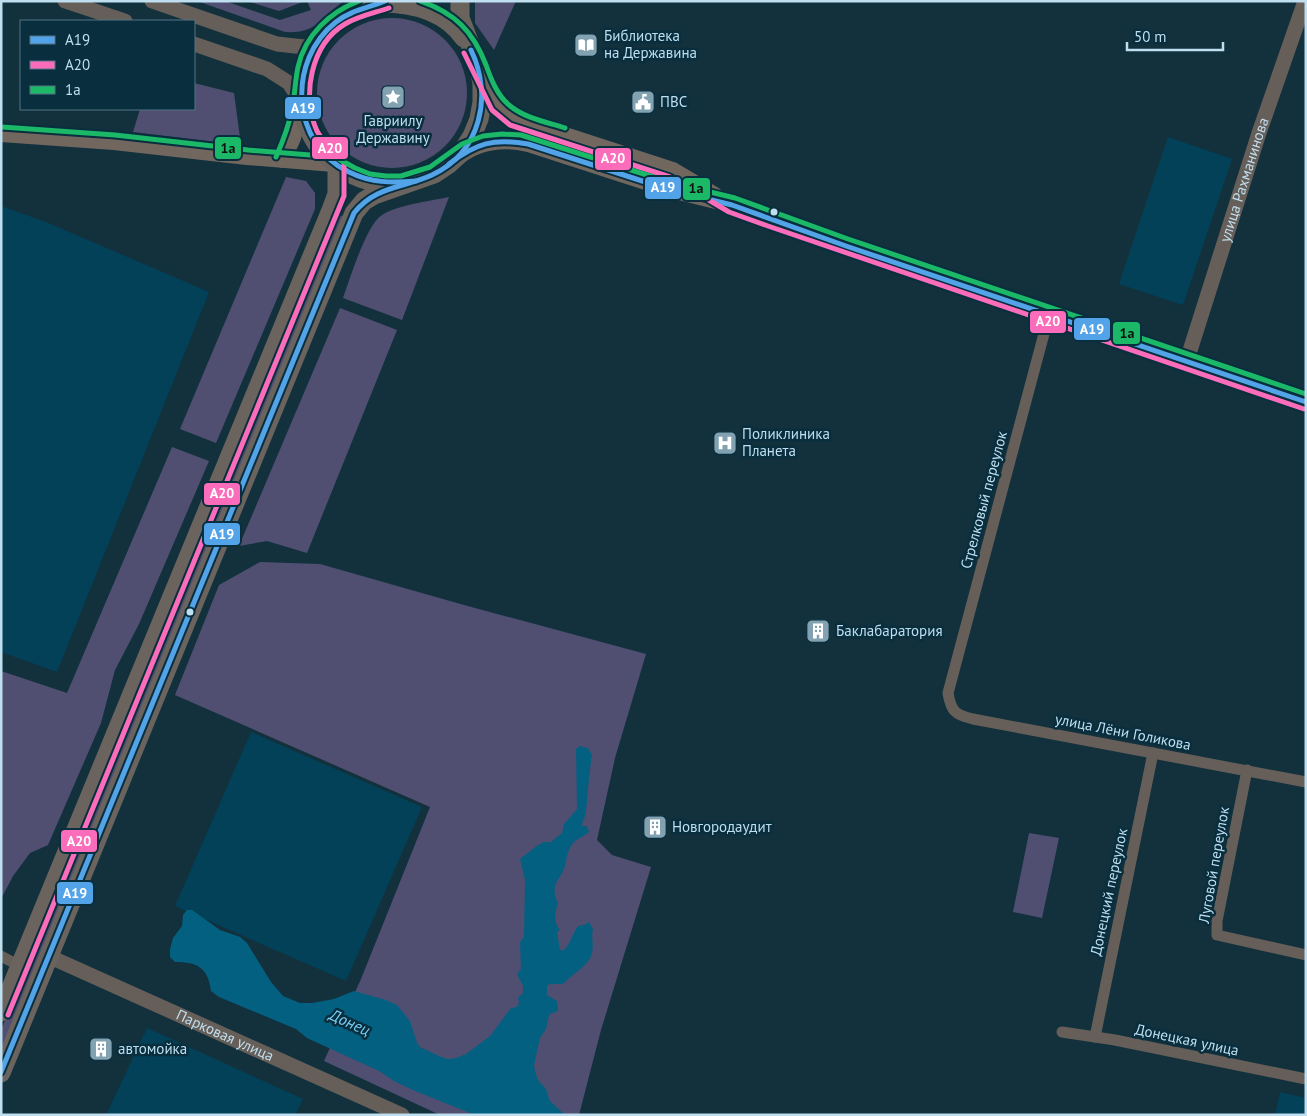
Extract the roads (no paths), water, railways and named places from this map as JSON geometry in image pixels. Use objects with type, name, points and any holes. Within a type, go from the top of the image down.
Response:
[{"type":"main road","points":[[448,164],[462,152],[472,136],[479,119],[482,102],[482,83],[460,18],[460,1]]},
{"type":"main road","points":[[283,160],[293,138],[301,101],[305,67],[315,45],[325,32],[350,12],[384,2],[399,3],[417,6],[433,12],[448,22],[461,35],[475,58],[498,106],[513,118],[673,170],[732,205]]},
{"type":"main road","points":[[301,101],[310,133],[318,147],[335,165],[352,175],[368,181],[402,184],[419,180]]},
{"type":"main road","points":[[1,134],[114,142],[335,165]]},
{"type":"main road","points":[[1,1073],[354,213],[364,201],[374,195],[434,174],[466,151],[485,143],[502,141],[520,142],[667,189],[732,205],[1306,402]]},
{"type":"main road","points":[[1,1012],[331,210],[337,194],[335,165]]},
{"type":"street","points":[[66,1],[122,20]]},
{"type":"street","points":[[152,1],[277,44],[304,47],[315,45]]},
{"type":"street","name":"улица Рахманинова","points":[[1187,360],[1259,133],[1306,1]]},
{"type":"street","points":[[195,44],[267,69],[289,83],[301,101]]},
{"type":"street","name":"Стрелковый переулок","points":[[948,693],[1049,315]]},
{"type":"street","name":"улица Лёни Голикова","points":[[948,693],[953,710],[964,717],[1306,782]]},
{"type":"street","name":"Донецкий переулок","points":[[1095,1037],[1153,753]]},
{"type":"street","name":"Луговой переулок","points":[[1247,770],[1217,921],[1217,935],[1306,955]]},
{"type":"street","points":[[1,956],[20,966]]},
{"type":"street","name":"Парковая улица","points":[[48,956],[402,1115]]},
{"type":"street","name":"Донецкая улица","points":[[1062,1032],[1306,1079]]},
{"type":"water","name":"Донец","points":[[580,746],[588,748],[592,755],[586,813],[582,826],[587,826],[589,832],[573,843],[568,851],[565,866],[555,887],[558,903],[555,917],[556,924],[560,930],[557,932],[560,950],[564,950],[567,947],[578,926],[589,922],[593,929],[593,950],[590,958],[580,970],[563,984],[547,985],[547,995],[557,1001],[558,1011],[550,1014],[546,1029],[540,1038],[534,1065],[538,1080],[546,1089],[550,1101],[565,1115],[475,1115],[415,1091],[379,1071],[307,1038],[296,1029],[219,997],[211,991],[210,983],[200,968],[190,963],[175,962],[170,957],[173,938],[182,926],[183,915],[187,910],[192,910],[220,930],[240,937],[247,943],[271,982],[283,996],[300,1003],[312,1003],[334,999],[354,991],[386,1000],[397,1005],[410,1021],[420,1047],[448,1059],[466,1054],[490,1036],[511,1008],[517,1007],[519,1003],[518,998],[523,993],[523,986],[517,974],[521,969],[520,942],[524,937],[525,880],[520,859],[538,845],[544,842],[551,842],[562,833],[564,824],[577,809],[576,749]]},
{"type":"place","name":"Библиотека на Державина","points":[[586,45]]},
{"type":"place","name":"Гавриилу Державину","points":[[393,97]]},
{"type":"place","name":"ПВС","points":[[643,102]]},
{"type":"place","name":"Поликлиника Планета","points":[[725,443]]},
{"type":"place","name":"Баклабаратория","points":[[818,631]]},
{"type":"place","name":"Новгородаудит","points":[[655,827]]},
{"type":"place","name":"автомойка","points":[[101,1049]]}]
